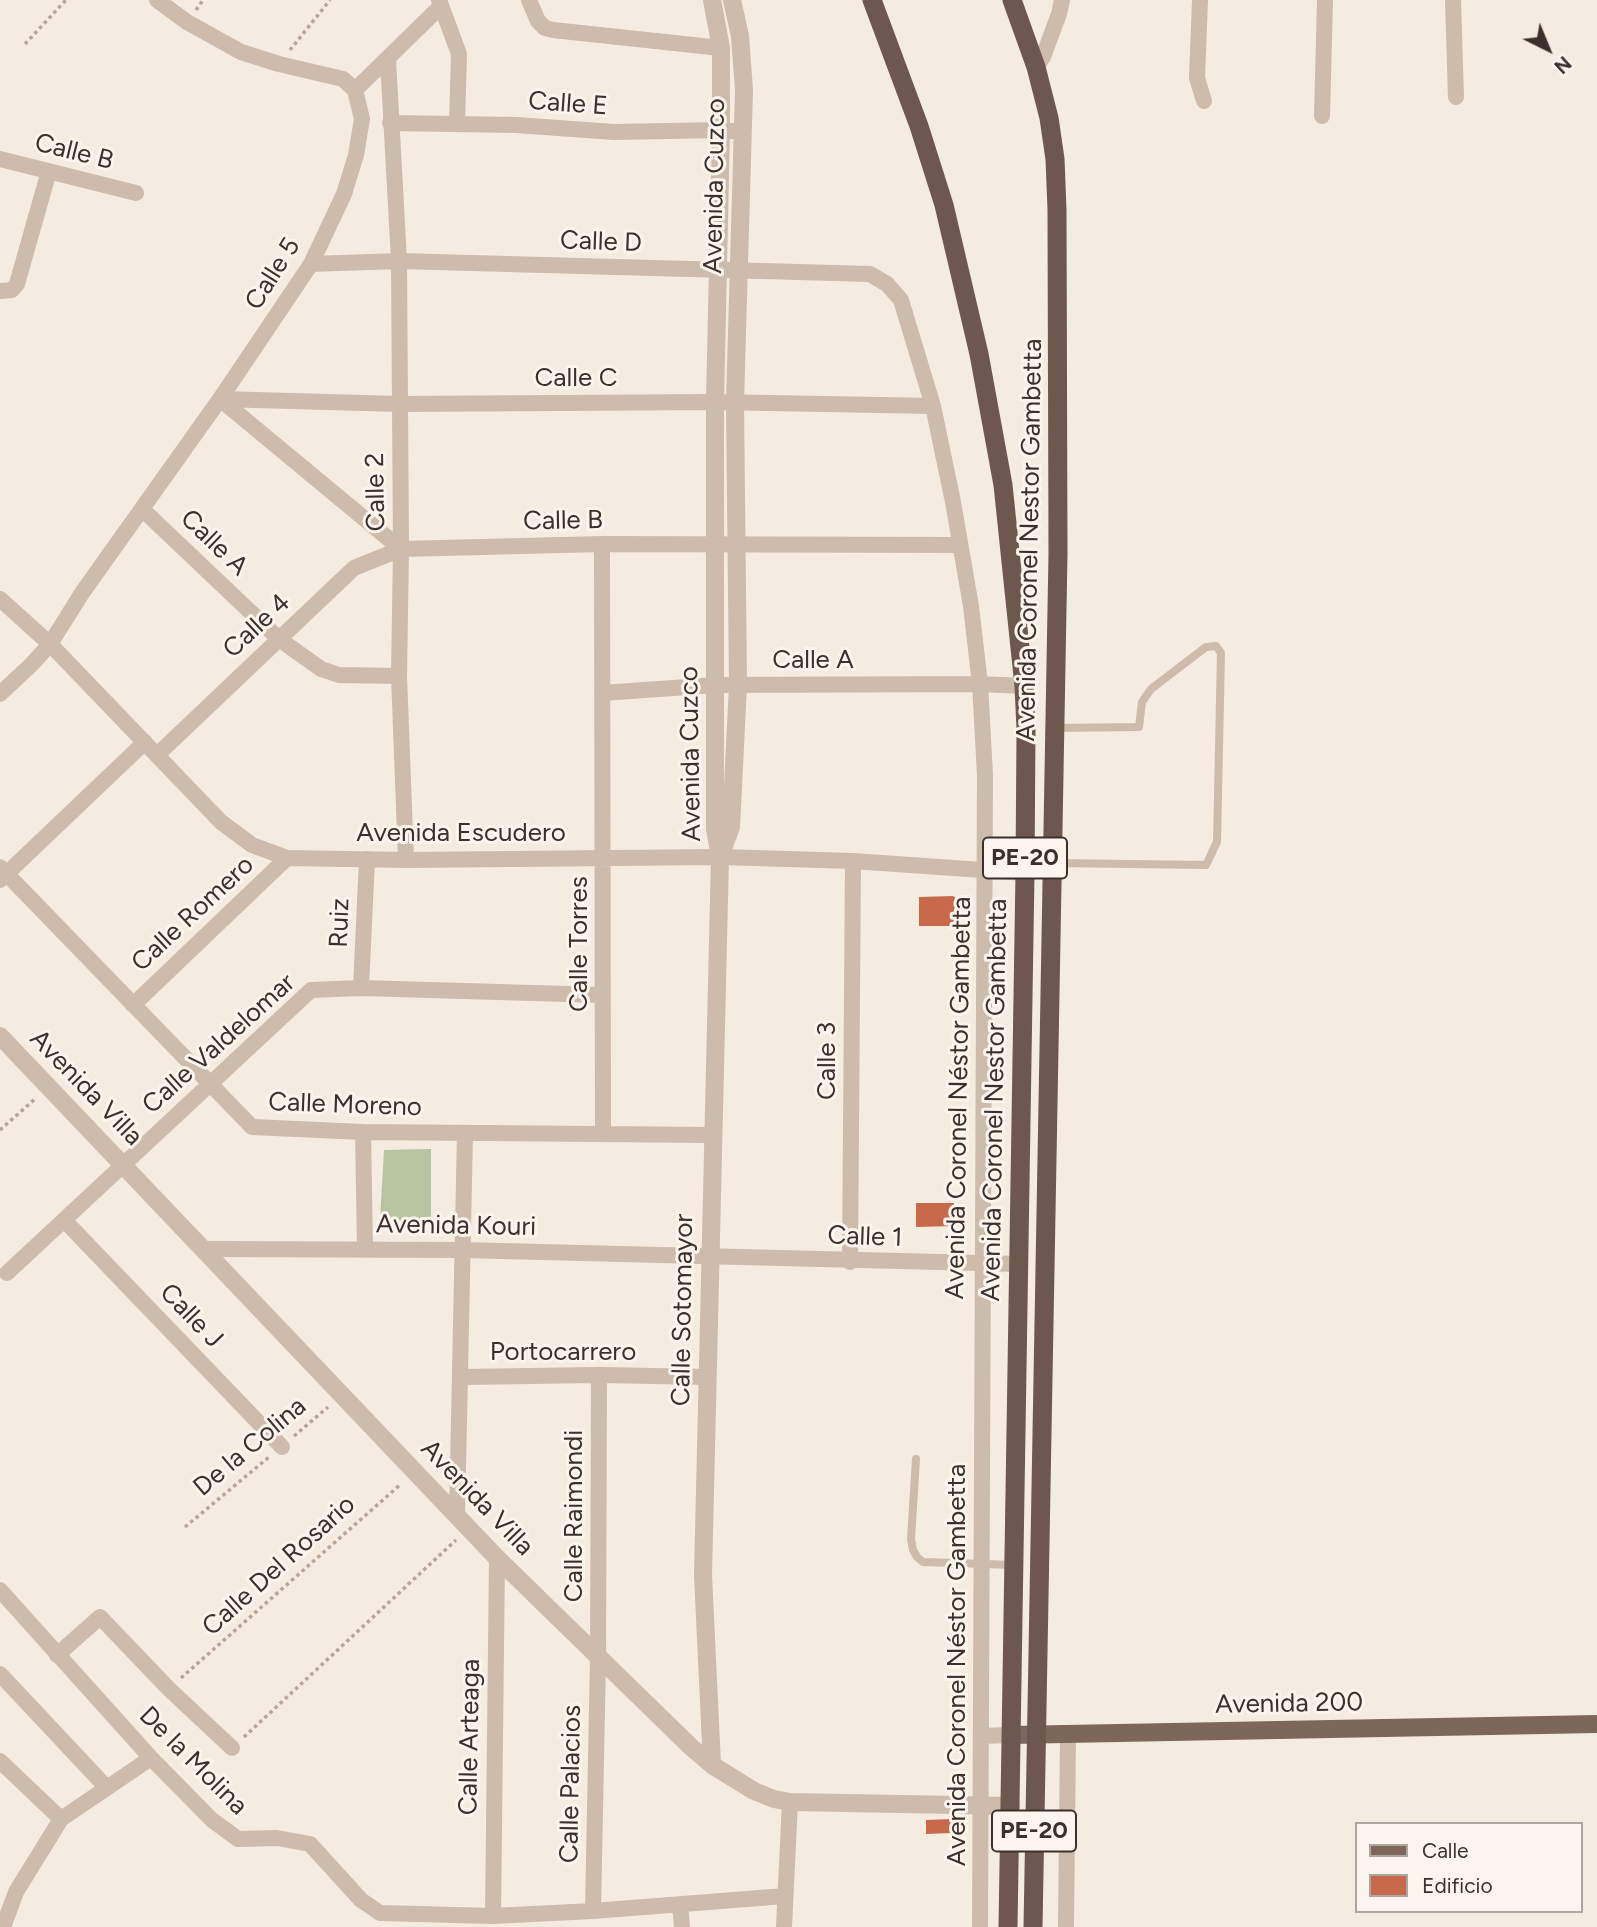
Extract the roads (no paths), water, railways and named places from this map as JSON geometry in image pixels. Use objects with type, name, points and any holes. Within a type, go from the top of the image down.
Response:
[{"type":"highway","name":"Avenida Coronel Nestor Gambetta","points":[[873,0],[919,126],[944,205],[979,354],[1003,485],[1024,686],[1025,873],[1009,1927]]},
{"type":"highway","name":"Avenida Coronel Nestor Gambetta","points":[[1012,0],[1036,67],[1049,118],[1055,159],[1057,210],[1058,554],[1033,1927]]},
{"type":"main road","name":"Avenida 200","points":[[1012,1735],[1597,1724]]},
{"type":"street","points":[[157,0],[187,22],[241,52],[343,79],[355,90],[440,3],[459,54],[457,124]]},
{"type":"street","points":[[529,0],[538,21],[545,28],[721,48]]},
{"type":"street","name":"Avenida Cuzco","points":[[712,0],[721,48],[722,130],[715,402],[715,829],[720,857]]},
{"type":"street","name":"Avenida Cuzco","points":[[720,857],[731,827],[738,685],[735,402],[743,132],[742,54],[732,0]]},
{"type":"street","points":[[1036,67],[1043,57],[1062,0]]},
{"type":"street","points":[[1200,0],[1198,78],[1204,100]]},
{"type":"street","points":[[1322,116],[1325,0]]},
{"type":"street","points":[[1453,0],[1455,97]]},
{"type":"street","name":"Calle 2","points":[[387,59],[399,261],[399,676],[405,860]]},
{"type":"street","name":"Calle 5","points":[[0,694],[50,644],[82,593],[220,399],[311,264],[344,194],[356,155],[362,119],[355,90]]},
{"type":"street","name":"Calle E","points":[[390,123],[516,125],[614,132],[743,132]]},
{"type":"street","name":"Calle B","points":[[0,159],[136,193]]},
{"type":"street","points":[[0,291],[12,290],[17,284],[49,171]]},
{"type":"street","name":"Calle D","points":[[311,264],[399,261],[870,274],[887,284]]},
{"type":"street","name":"Avenida Coronel Néstor Gambetta","points":[[887,284],[901,300],[933,406],[971,606],[980,684],[986,870],[980,1927]]},
{"type":"street","points":[[220,399],[401,549]]},
{"type":"street","name":"Calle C","points":[[220,399],[399,404],[735,402],[933,406]]},
{"type":"street","name":"Calle A","points":[[142,509],[279,639],[321,669],[339,675],[399,676]]},
{"type":"street","name":"Calle B","points":[[401,549],[602,544],[960,545]]},
{"type":"street","name":"Calle Torres","points":[[602,544],[603,1134]]},
{"type":"street","name":"Calle 4","points":[[157,754],[354,568],[401,549]]},
{"type":"street","name":"Avenida Escudero","points":[[0,599],[50,644],[221,822],[252,845],[287,858],[405,860],[720,857],[853,861],[1025,873]]},
{"type":"street","name":"Calle A","points":[[602,693],[716,685],[1024,686]]},
{"type":"street","points":[[2,874],[145,741]]},
{"type":"street","name":"Calle Sotomayor","points":[[712,1765],[703,1575],[720,857]]},
{"type":"street","name":"Calle Romero","points":[[133,1005],[287,858]]},
{"type":"street","name":"Ruiz","points":[[361,988],[367,859]]},
{"type":"street","name":"Calle 3","points":[[850,1262],[853,861]]},
{"type":"street","name":"Calle Moreno","points":[[2,874],[252,1127],[363,1132],[714,1135]]},
{"type":"street","name":"Calle Valdelomar","points":[[7,1273],[311,990],[361,988],[602,995]]},
{"type":"street","name":"Avenida Villa","points":[[0,1036],[497,1558],[712,1765],[754,1791],[790,1802],[1011,1806]]},
{"type":"street","points":[[363,1132],[365,1249]]},
{"type":"street","points":[[463,1522],[460,1377],[465,1133]]},
{"type":"street","name":"Calle J","points":[[64,1220],[282,1447]]},
{"type":"street","name":"Avenida Kouri","points":[[202,1249],[462,1250],[709,1256]]},
{"type":"street","name":"Calle 1","points":[[709,1256],[850,1262],[1019,1264]]},
{"type":"street","name":"Calle Raimondi","points":[[598,1658],[599,1375]]},
{"type":"street","name":"Portocarrero","points":[[460,1377],[708,1377]]},
{"type":"street","name":"Calle Arteaga","points":[[493,1916],[497,1558]]},
{"type":"street","name":"De la Molina","points":[[0,1590],[151,1758],[212,1821],[237,1839],[277,1838],[310,1844],[361,1900],[380,1913],[493,1916]]},
{"type":"street","points":[[57,1655],[100,1617],[169,1689],[232,1748]]},
{"type":"street","name":"Calle Palacios","points":[[593,1911],[598,1658]]},
{"type":"street","points":[[0,1674],[107,1788]]},
{"type":"street","points":[[1066,1927],[1068,1734]]},
{"type":"street","name":"Avenida 200","points":[[982,1736],[1012,1735]]},
{"type":"street","points":[[3,1927],[16,1892],[61,1819],[151,1758]]},
{"type":"street","points":[[3,1770],[61,1819]]},
{"type":"street","points":[[784,1927],[790,1802]]},
{"type":"street","points":[[493,1916],[785,1896]]},
{"type":"street","points":[[680,1904],[682,1927]]},
{"type":"lane","points":[[1052,863],[1206,865],[1217,842],[1221,653],[1216,646],[1206,647],[1151,689],[1142,702],[1139,727],[1054,728]]},
{"type":"lane","points":[[915,1459],[911,1539],[917,1558],[923,1562],[1014,1565]]}]
